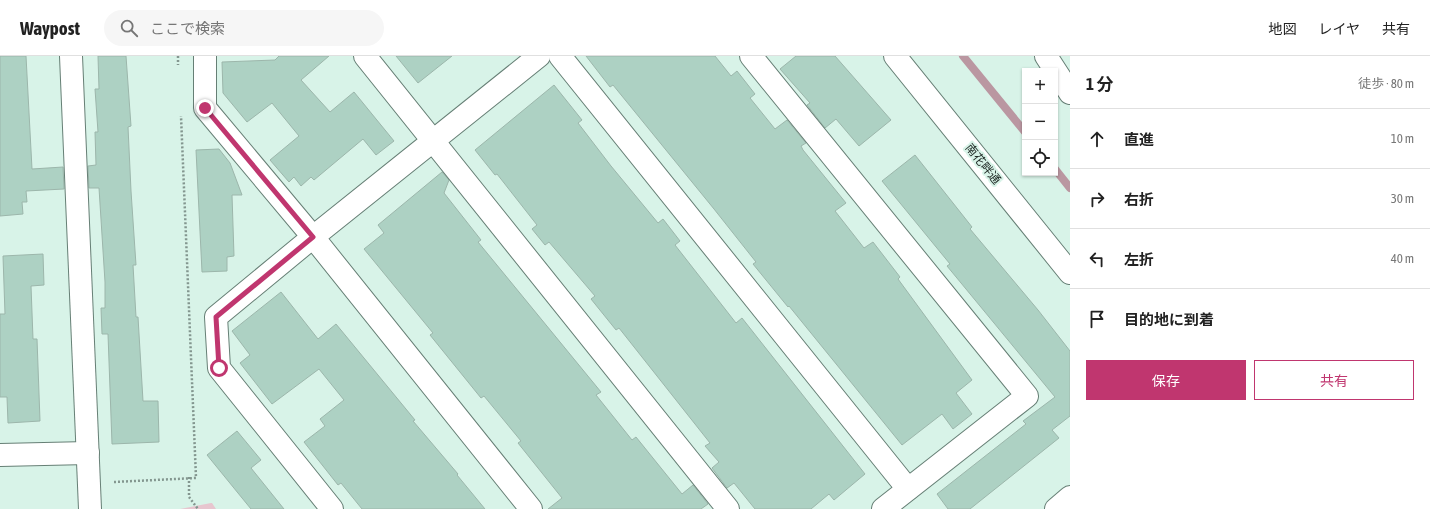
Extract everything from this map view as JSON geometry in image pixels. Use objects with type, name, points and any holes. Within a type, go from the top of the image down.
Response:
[{"type":"street","points":[[71,56],[90,509]]},
{"type":"street","points":[[205,56],[205,108],[313,237],[531,509]]},
{"type":"street","points":[[365,56],[728,509]]},
{"type":"street","points":[[332,509],[219,368],[216,317],[313,237],[539,56]]},
{"type":"street","points":[[560,56],[908,489]]},
{"type":"street","points":[[751,56],[1027,396],[883,509]]},
{"type":"street","name":"南花畔通","points":[[895,56],[1070,273]]},
{"type":"street","points":[[1046,56],[1070,93]]},
{"type":"street","points":[[0,456],[88,452]]},
{"type":"street","points":[[1056,509],[1070,497]]},
{"type":"path","points":[[178,56],[179,72]]},
{"type":"path","points":[[113,482],[188,477],[196,478],[180,112]]},
{"type":"path","points":[[188,477],[189,497],[198,509]]},
{"type":"shaded area","points":[[211,503],[216,509],[180,509]]},
{"type":"building","points":[[0,56],[26,56],[32,169],[63,167],[64,189],[26,191],[27,202],[22,202],[23,214],[0,216]]},
{"type":"building","points":[[98,56],[126,56],[131,126],[128,127],[136,265],[133,265],[143,401],[158,401],[159,442],[112,444],[108,334],[102,334],[101,308],[105,308],[105,282],[99,188],[89,188],[88,166],[96,165],[95,132],[98,132],[95,89],[99,89]]},
{"type":"building","points":[[279,56],[329,56],[301,80],[330,112],[354,92],[394,141],[376,155],[363,139],[314,180],[311,177],[301,186],[294,177],[289,182],[270,160],[299,136],[272,103],[247,122],[223,93],[222,62],[275,60]]},
{"type":"building","points":[[396,56],[452,56],[418,83]]},
{"type":"building","points":[[586,56],[715,56],[731,76],[737,71],[755,94],[750,98],[775,129],[787,120],[806,143],[801,146],[803,150],[846,203],[835,211],[864,248],[873,242],[900,277],[898,279],[972,380],[956,393],[972,414],[953,429],[942,414],[902,445],[753,264],[756,262],[714,209],[613,85],[610,87]]},
{"type":"building","points":[[796,56],[835,56],[891,120],[859,146],[836,119],[825,128],[807,105],[810,103],[780,69]]},
{"type":"building","points":[[554,85],[582,120],[578,123],[611,166],[658,223],[663,219],[680,241],[675,245],[736,323],[742,318],[865,474],[834,500],[829,494],[811,509],[755,509],[734,483],[727,488],[712,468],[719,462],[705,446],[710,443],[619,328],[616,330],[591,299],[595,296],[549,242],[545,245],[532,229],[537,225],[497,174],[495,175],[475,150]]},
{"type":"building","points":[[219,149],[230,163],[242,195],[232,195],[234,256],[227,257],[227,271],[202,272],[196,150]]},
{"type":"building","points":[[915,155],[972,227],[970,229],[1038,310],[1070,351],[1070,416],[1052,430],[1059,438],[970,509],[948,509],[937,494],[1026,424],[1023,421],[1055,397],[947,266],[950,264],[882,181]]},
{"type":"building","points":[[442,172],[449,180],[444,193],[481,240],[478,242],[601,392],[596,395],[632,440],[636,437],[682,494],[693,485],[708,504],[701,509],[548,509],[562,498],[518,443],[521,441],[484,396],[481,398],[430,335],[433,333],[364,249],[384,233],[378,225]]},
{"type":"building","points":[[43,254],[44,285],[31,286],[33,339],[37,339],[40,421],[8,423],[7,397],[0,397],[0,314],[5,314],[3,256]]},
{"type":"building","points":[[281,292],[318,339],[336,324],[415,420],[413,421],[458,474],[457,475],[485,509],[362,509],[341,483],[338,485],[304,442],[325,426],[320,419],[344,400],[319,369],[272,404],[240,363],[250,355],[232,331]]},
{"type":"building","points":[[237,431],[261,460],[251,468],[284,509],[251,509],[207,455]]},
{"type":"waterway","points":[[963,56],[1022,128]]},
{"type":"waterway","points":[[1058,173],[1070,188]]},
{"type":"route","points":[[205,108],[313,237],[216,317],[219,368]]}]
